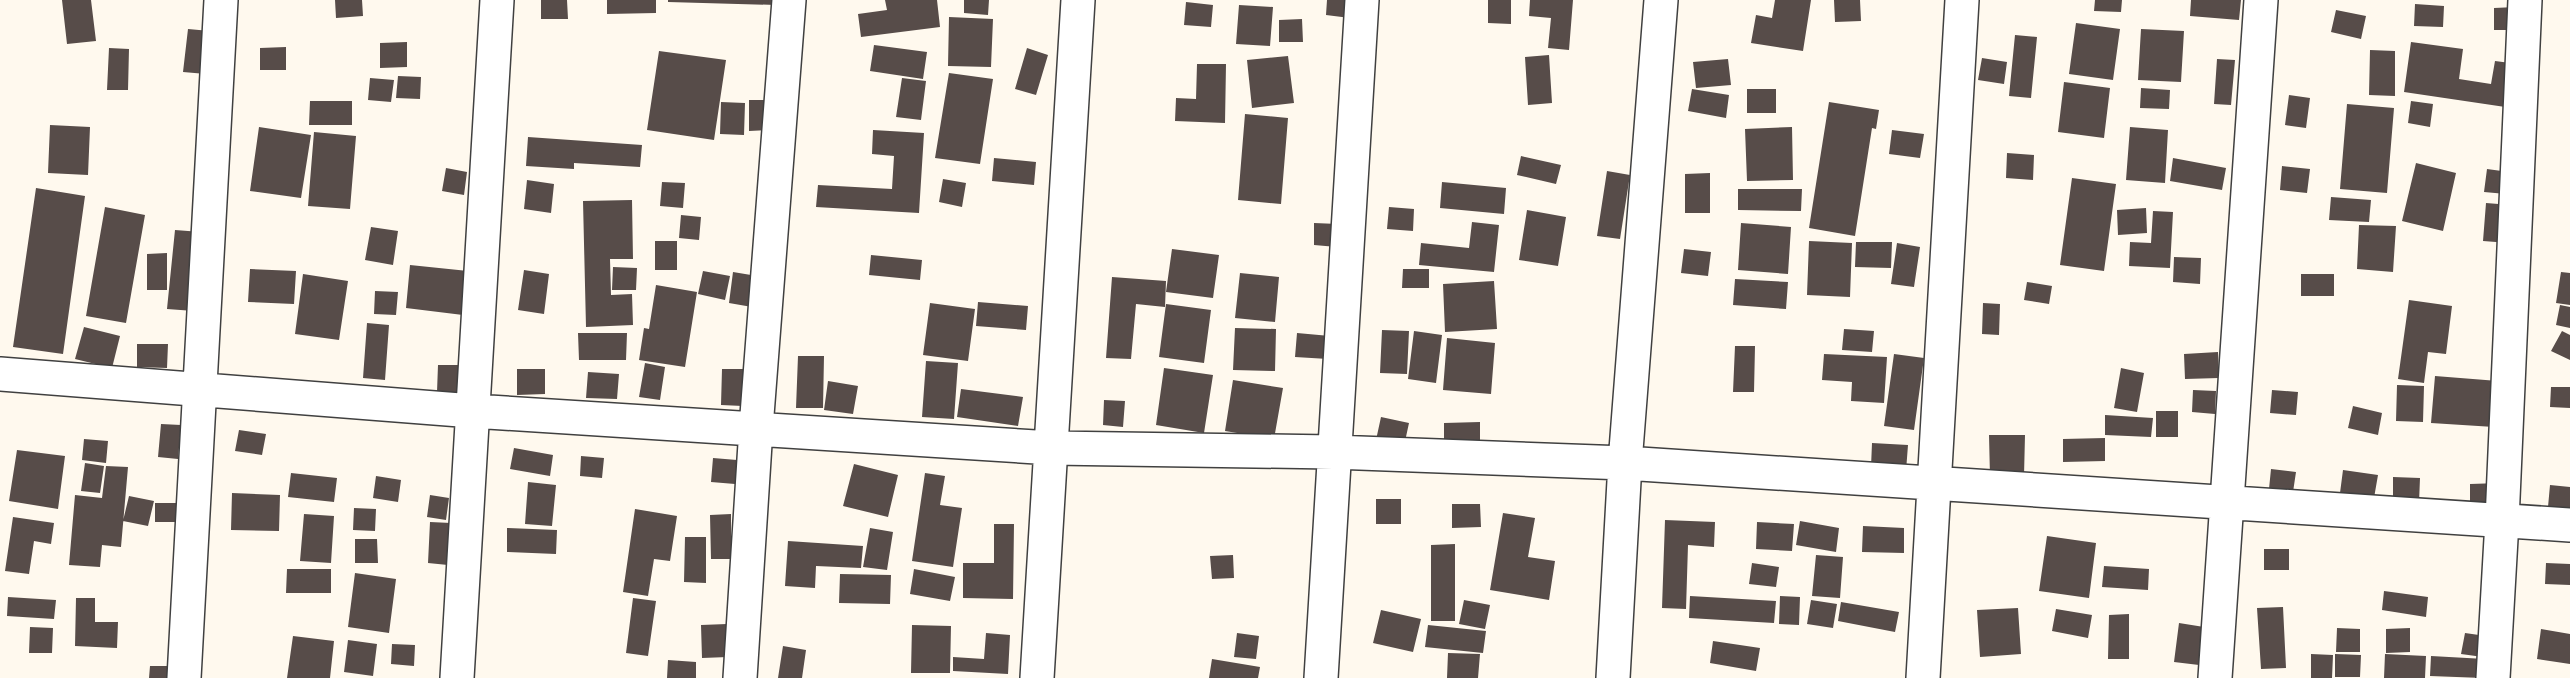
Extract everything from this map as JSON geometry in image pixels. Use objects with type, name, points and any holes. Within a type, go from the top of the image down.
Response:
[{"type":"street","points":[[184,678],[221,0]]},
{"type":"street","points":[[457,678],[497,0]]},
{"type":"street","points":[[740,678],[756,428],[789,0]]},
{"type":"street","points":[[1037,678],[1078,0]]},
{"type":"street","points":[[1321,678],[1362,0]]},
{"type":"street","points":[[1612,678],[1625,463],[1661,0]]},
{"type":"street","points":[[1923,678],[1962,0]]},
{"type":"street","points":[[2216,678],[2261,0]]},
{"type":"street","points":[[2493,678],[2525,0]]},
{"type":"street","points":[[0,374],[473,411],[1052,448],[1333,452],[1625,463],[2570,525]]},
{"type":"building","points":[[62,0],[91,0],[96,41],[67,44]]},
{"type":"building","points":[[335,0],[362,0],[363,16],[336,18]]},
{"type":"building","points":[[541,0],[567,0],[568,19],[541,19]]},
{"type":"building","points":[[607,0],[656,0],[656,13],[607,14]]},
{"type":"building","points":[[668,0],[776,0],[776,5],[668,2]]},
{"type":"building","points":[[885,0],[937,0],[940,27],[861,37],[858,14],[887,10]]},
{"type":"building","points":[[964,0],[989,0],[988,15],[964,13]]},
{"type":"building","points":[[1327,0],[1352,0],[1350,18],[1326,15]]},
{"type":"building","points":[[1488,0],[1511,0],[1511,24],[1488,23]]},
{"type":"building","points":[[1530,0],[1573,0],[1569,50],[1548,48],[1551,18],[1529,16]]},
{"type":"building","points":[[1775,0],[1811,0],[1803,51],[1751,43],[1756,15],[1772,18]]},
{"type":"building","points":[[1834,0],[1860,0],[1861,21],[1835,22]]},
{"type":"building","points":[[2095,0],[2122,0],[2121,12],[2094,11]]},
{"type":"building","points":[[2191,0],[2241,0],[2239,20],[2190,16]]},
{"type":"building","points":[[1186,2],[1213,5],[1211,27],[1184,25]]},
{"type":"building","points":[[2415,4],[2444,6],[2443,27],[2414,26]]},
{"type":"building","points":[[1239,5],[1273,7],[1270,46],[1236,44]]},
{"type":"building","points":[[2516,7],[2516,30],[2494,30],[2494,8]]},
{"type":"building","points":[[2336,10],[2366,16],[2361,39],[2331,32]]},
{"type":"building","points":[[949,17],[993,19],[991,67],[948,66]]},
{"type":"building","points":[[1302,19],[1303,42],[1279,42],[1279,20]]},
{"type":"building","points":[[2076,23],[2120,29],[2113,80],[2069,74]]},
{"type":"building","points":[[188,29],[210,31],[206,74],[183,72]]},
{"type":"building","points":[[2141,29],[2184,31],[2181,82],[2138,80]]},
{"type":"building","points":[[2015,35],[2037,37],[2031,98],[2009,96]]},
{"type":"building","points":[[407,42],[407,67],[380,68],[380,43]]},
{"type":"building","points":[[2411,42],[2463,49],[2459,79],[2491,84],[2495,61],[2518,64],[2512,108],[2404,92]]},
{"type":"building","points":[[874,45],[927,52],[923,79],[870,71]]},
{"type":"building","points":[[286,47],[286,70],[260,70],[260,48]]},
{"type":"building","points":[[109,48],[129,49],[128,90],[107,90]]},
{"type":"building","points":[[1027,48],[1048,55],[1036,95],[1015,89]]},
{"type":"building","points":[[2370,50],[2395,51],[2395,96],[2369,95]]},
{"type":"building","points":[[659,51],[726,60],[714,140],[647,130]]},
{"type":"building","points":[[1549,55],[1552,103],[1528,105],[1525,57]]},
{"type":"building","points":[[1288,56],[1294,103],[1252,108],[1247,60]]},
{"type":"building","points":[[1982,58],[2007,62],[2004,84],[1978,80]]},
{"type":"building","points":[[1728,59],[1731,85],[1696,88],[1693,62]]},
{"type":"building","points":[[2217,59],[2235,60],[2231,105],[2214,104]]},
{"type":"building","points":[[1197,64],[1226,64],[1225,123],[1175,121],[1176,98],[1196,99]]},
{"type":"building","points":[[949,73],[993,79],[980,164],[935,158]]},
{"type":"building","points":[[398,76],[421,77],[420,99],[396,98]]},
{"type":"building","points":[[370,78],[394,80],[391,102],[368,100]]},
{"type":"building","points":[[902,78],[926,81],[921,120],[896,117]]},
{"type":"building","points":[[2064,82],[2110,88],[2104,138],[2058,132]]},
{"type":"building","points":[[2141,88],[2170,90],[2169,109],[2140,108]]},
{"type":"building","points":[[1692,89],[1729,95],[1726,118],[1688,111]]},
{"type":"building","points":[[1747,89],[1776,89],[1776,113],[1747,113]]},
{"type":"building","points":[[2289,95],[2310,98],[2306,128],[2285,125]]},
{"type":"building","points":[[749,100],[769,100],[770,130],[749,131]]},
{"type":"building","points":[[310,101],[352,101],[352,125],[309,125]]},
{"type":"building","points":[[2411,101],[2433,104],[2430,127],[2408,123]]},
{"type":"building","points":[[721,102],[745,103],[744,135],[720,134]]},
{"type":"building","points":[[1829,102],[1879,110],[1876,129],[1872,128],[1855,236],[1809,228]]},
{"type":"building","points":[[2347,104],[2394,108],[2387,193],[2340,189]]},
{"type":"building","points":[[1245,114],[1288,118],[1281,204],[1238,200]]},
{"type":"building","points":[[50,125],[90,127],[88,175],[48,173]]},
{"type":"building","points":[[259,127],[311,135],[301,198],[250,191]]},
{"type":"building","points":[[1792,127],[1793,180],[1747,181],[1745,129]]},
{"type":"building","points":[[2130,127],[2168,130],[2165,183],[2126,180]]},
{"type":"building","points":[[873,130],[924,133],[919,213],[816,207],[818,185],[892,189],[894,156],[872,154]]},
{"type":"building","points":[[1892,130],[1924,134],[1920,158],[1889,154]]},
{"type":"building","points":[[314,132],[356,136],[350,209],[308,206]]},
{"type":"building","points":[[528,137],[642,145],[640,167],[574,163],[574,169],[526,166]]},
{"type":"building","points":[[2007,153],[2034,155],[2033,180],[2006,178]]},
{"type":"building","points":[[1521,156],[1561,165],[1556,184],[1517,175]]},
{"type":"building","points":[[994,158],[1036,162],[1034,185],[992,181]]},
{"type":"building","points":[[2173,158],[2226,168],[2222,190],[2170,181]]},
{"type":"building","points":[[2416,163],[2456,173],[2443,231],[2402,221]]},
{"type":"building","points":[[2282,166],[2310,169],[2307,193],[2280,190]]},
{"type":"building","points":[[446,168],[467,172],[464,195],[442,191]]},
{"type":"building","points":[[2487,169],[2509,172],[2506,194],[2484,192]]},
{"type":"building","points":[[1607,171],[1630,175],[1620,239],[1597,236]]},
{"type":"building","points":[[1710,173],[1710,213],[1685,213],[1685,174]]},
{"type":"building","points":[[2072,178],[2116,184],[2104,271],[2060,265]]},
{"type":"building","points":[[943,179],[966,183],[962,207],[939,202]]},
{"type":"building","points":[[527,180],[554,184],[551,213],[524,209]]},
{"type":"building","points":[[662,182],[685,183],[683,208],[660,206]]},
{"type":"building","points":[[1442,182],[1506,188],[1504,214],[1440,208]]},
{"type":"building","points":[[36,188],[85,196],[63,354],[13,347]]},
{"type":"building","points":[[1738,189],[1802,189],[1801,211],[1738,210]]},
{"type":"building","points":[[2331,197],[2371,200],[2369,222],[2329,220]]},
{"type":"building","points":[[632,200],[633,259],[610,259],[611,295],[632,294],[633,325],[586,327],[583,201]]},
{"type":"building","points":[[2486,203],[2511,205],[2509,243],[2483,241]]},
{"type":"building","points":[[105,207],[145,215],[126,323],[86,316]]},
{"type":"building","points":[[1389,207],[1414,209],[1413,231],[1387,229]]},
{"type":"building","points":[[2146,208],[2147,233],[2118,235],[2117,210]]},
{"type":"building","points":[[1527,210],[1566,217],[1558,266],[1519,260]]},
{"type":"building","points":[[2153,211],[2173,212],[2170,268],[2129,266],[2130,242],[2151,243]]},
{"type":"building","points":[[681,215],[701,217],[699,240],[679,238]]},
{"type":"building","points":[[1472,222],[1499,225],[1494,272],[1419,265],[1421,243],[1469,248]]},
{"type":"building","points":[[1314,223],[1338,224],[1337,247],[1314,245]]},
{"type":"building","points":[[1741,223],[1791,227],[1788,274],[1738,270]]},
{"type":"building","points":[[2359,225],[2396,226],[2393,272],[2357,269]]},
{"type":"building","points":[[371,227],[398,231],[393,265],[365,260]]},
{"type":"building","points":[[175,230],[201,232],[194,311],[167,309]]},
{"type":"building","points":[[655,241],[677,241],[677,270],[655,270]]},
{"type":"building","points":[[1809,241],[1852,243],[1850,297],[1807,295]]},
{"type":"building","points":[[1856,242],[1892,242],[1891,268],[1855,267]]},
{"type":"building","points":[[1897,243],[1920,247],[1914,287],[1891,284]]},
{"type":"building","points":[[1172,249],[1219,255],[1213,298],[1166,292]]},
{"type":"building","points":[[1684,249],[1711,252],[1708,276],[1681,273]]},
{"type":"building","points":[[167,253],[167,290],[147,290],[147,254]]},
{"type":"building","points":[[871,255],[922,260],[920,280],[869,275]]},
{"type":"building","points":[[2174,257],[2201,258],[2200,284],[2173,282]]},
{"type":"building","points":[[410,265],[468,271],[463,315],[406,308]]},
{"type":"building","points":[[613,267],[637,268],[636,290],[612,290]]},
{"type":"building","points":[[250,269],[296,271],[294,304],[248,302]]},
{"type":"building","points":[[1403,269],[1429,269],[1429,288],[1402,288]]},
{"type":"building","points":[[524,270],[549,274],[544,314],[518,310]]},
{"type":"building","points":[[703,271],[730,276],[725,300],[698,294]]},
{"type":"building","points":[[733,272],[757,276],[752,307],[729,303]]},
{"type":"building","points":[[2561,272],[2570,273],[2570,305],[2556,303]]},
{"type":"building","points":[[1240,273],[1279,277],[1275,322],[1235,318]]},
{"type":"building","points":[[303,274],[348,281],[339,340],[295,334]]},
{"type":"building","points":[[2301,274],[2334,274],[2334,296],[2301,296]]},
{"type":"building","points":[[1112,277],[1166,281],[1165,307],[1136,304],[1131,359],[1106,358]]},
{"type":"building","points":[[1735,279],[1788,282],[1786,309],[1733,305]]},
{"type":"building","points":[[1494,281],[1497,329],[1445,332],[1443,284]]},
{"type":"building","points":[[2027,282],[2052,286],[2049,304],[2024,300]]},
{"type":"building","points":[[656,285],[697,292],[685,367],[639,360],[644,328],[649,329]]},
{"type":"building","points":[[375,291],[398,292],[396,315],[374,314]]},
{"type":"building","points":[[2409,300],[2452,306],[2446,354],[2428,352],[2424,383],[2398,379]]},
{"type":"building","points":[[978,302],[1028,306],[1026,330],[976,326]]},
{"type":"building","points":[[930,303],[975,309],[968,361],[923,355]]},
{"type":"building","points":[[1983,303],[2000,304],[1999,335],[1982,334]]},
{"type":"building","points":[[1166,304],[1211,310],[1204,363],[1159,357]]},
{"type":"building","points":[[2560,305],[2570,307],[2570,328],[2556,325]]},
{"type":"building","points":[[367,323],[389,325],[385,380],[363,378]]},
{"type":"building","points":[[84,327],[120,336],[112,368],[75,359]]},
{"type":"building","points":[[1235,328],[1276,329],[1275,371],[1233,370]]},
{"type":"building","points":[[1844,329],[1874,331],[1872,352],[1842,350]]},
{"type":"building","points":[[1382,330],[1409,331],[1407,374],[1380,373]]},
{"type":"building","points":[[1414,331],[1442,335],[1436,383],[1408,379]]},
{"type":"building","points":[[2562,331],[2570,335],[2570,360],[2551,351]]},
{"type":"building","points":[[578,333],[627,333],[626,360],[579,360]]},
{"type":"building","points":[[1297,333],[1330,336],[1328,359],[1295,357]]},
{"type":"building","points":[[1447,338],[1495,343],[1491,394],[1443,390]]},
{"type":"building","points":[[137,344],[168,344],[167,368],[137,367]]},
{"type":"building","points":[[1735,346],[1755,346],[1754,392],[1733,392]]},
{"type":"building","points":[[2218,352],[2219,378],[2185,379],[2184,354]]},
{"type":"building","points":[[1824,354],[1887,357],[1884,403],[1851,401],[1852,382],[1822,380]]},
{"type":"building","points":[[1894,354],[1924,358],[1914,430],[1884,426]]},
{"type":"building","points":[[798,356],[824,356],[823,408],[796,408]]},
{"type":"building","points":[[926,361],[958,363],[954,419],[922,417]]},
{"type":"building","points":[[645,363],[665,367],[660,400],[639,397]]},
{"type":"building","points":[[438,365],[458,365],[458,392],[437,392]]},
{"type":"building","points":[[1164,368],[1213,375],[1204,433],[1156,425]]},
{"type":"building","points":[[2121,368],[2144,373],[2137,412],[2114,408]]},
{"type":"building","points":[[517,369],[545,369],[545,394],[517,395]]},
{"type":"building","points":[[722,369],[745,369],[743,406],[721,405]]},
{"type":"building","points":[[588,372],[619,374],[617,399],[586,398]]},
{"type":"building","points":[[2435,376],[2498,381],[2494,427],[2431,423]]},
{"type":"building","points":[[1233,380],[1283,388],[1274,439],[1225,431]]},
{"type":"building","points":[[828,381],[858,386],[853,414],[824,410]]},
{"type":"building","points":[[2397,385],[2424,386],[2423,422],[2396,421]]},
{"type":"building","points":[[2551,387],[2570,387],[2570,408],[2550,407]]},
{"type":"building","points":[[961,389],[1023,397],[1018,426],[957,417]]},
{"type":"building","points":[[2193,390],[2216,391],[2215,414],[2192,412]]},
{"type":"building","points":[[2272,390],[2298,392],[2296,415],[2270,413]]},
{"type":"building","points":[[1104,400],[1125,401],[1123,427],[1103,425]]},
{"type":"building","points":[[2353,406],[2382,413],[2378,435],[2348,428]]},
{"type":"building","points":[[2156,411],[2178,411],[2178,437],[2156,437]]},
{"type":"building","points":[[2105,415],[2153,418],[2151,437],[2105,435]]},
{"type":"building","points":[[1381,417],[1409,423],[1404,446],[1376,440]]},
{"type":"building","points":[[1480,422],[1480,446],[1444,446],[1444,423]]},
{"type":"building","points":[[161,424],[181,425],[178,459],[158,457]]},
{"type":"building","points":[[239,430],[266,434],[262,455],[235,451]]},
{"type":"building","points":[[1989,435],[2025,435],[2024,476],[1990,477]]},
{"type":"building","points":[[2105,438],[2105,461],[2063,462],[2063,439]]},
{"type":"building","points":[[84,439],[108,441],[106,463],[82,460]]},
{"type":"building","points":[[1872,443],[1908,445],[1906,471],[1871,467]]},
{"type":"building","points":[[514,448],[553,455],[550,476],[510,469]]},
{"type":"building","points":[[17,450],[65,456],[58,509],[9,501]]},
{"type":"building","points":[[581,456],[604,458],[602,478],[580,476]]},
{"type":"building","points":[[713,458],[737,460],[735,484],[711,482]]},
{"type":"building","points":[[85,463],[104,466],[100,493],[81,491]]},
{"type":"building","points":[[854,464],[898,475],[888,517],[843,506]]},
{"type":"building","points":[[106,466],[128,467],[121,547],[102,545],[100,567],[69,565],[75,495],[102,498]]},
{"type":"building","points":[[2271,469],[2296,472],[2293,492],[2269,489]]},
{"type":"building","points":[[2343,470],[2378,475],[2374,498],[2340,493]]},
{"type":"building","points":[[291,473],[337,478],[334,502],[288,497]]},
{"type":"building","points":[[925,473],[945,476],[940,505],[962,508],[953,567],[912,561]]},
{"type":"building","points":[[376,476],[401,480],[398,502],[373,498]]},
{"type":"building","points":[[2393,477],[2420,478],[2419,503],[2393,503]]},
{"type":"building","points":[[528,482],[556,485],[552,526],[525,524]]},
{"type":"building","points":[[2500,483],[2500,504],[2470,504],[2470,484]]},
{"type":"building","points":[[2550,485],[2570,487],[2570,509],[2548,507]]},
{"type":"building","points":[[232,493],[280,495],[279,531],[231,530]]},
{"type":"building","points":[[430,495],[449,498],[446,520],[427,517]]},
{"type":"building","points":[[129,496],[154,501],[148,526],[123,521]]},
{"type":"building","points":[[1376,499],[1401,499],[1401,524],[1376,524]]},
{"type":"building","points":[[155,503],[181,503],[181,522],[155,522]]},
{"type":"building","points":[[1452,504],[1480,504],[1481,527],[1452,528]]},
{"type":"building","points":[[354,508],[376,509],[375,531],[353,530]]},
{"type":"building","points":[[635,509],[677,516],[670,561],[654,559],[648,596],[623,592]]},
{"type":"building","points":[[1503,513],[1535,518],[1528,557],[1555,561],[1549,600],[1490,590]]},
{"type":"building","points":[[304,514],[334,516],[331,563],[300,561]]},
{"type":"building","points":[[731,514],[731,559],[711,559],[710,515]]},
{"type":"building","points":[[13,517],[54,523],[51,544],[34,541],[29,574],[5,571]]},
{"type":"building","points":[[1665,520],[1715,522],[1714,547],[1688,545],[1686,609],[1662,608]]},
{"type":"building","points":[[1800,521],[1839,528],[1836,552],[1796,545]]},
{"type":"building","points":[[430,522],[451,523],[448,565],[428,563]]},
{"type":"building","points":[[1757,522],[1794,524],[1792,551],[1756,549]]},
{"type":"building","points":[[994,524],[1014,524],[1013,599],[963,598],[963,563],[994,563]]},
{"type":"building","points":[[1863,526],[1904,528],[1904,553],[1862,552]]},
{"type":"building","points":[[507,528],[557,530],[556,554],[507,552]]},
{"type":"building","points":[[870,528],[893,532],[887,570],[863,567]]},
{"type":"building","points":[[2047,536],[2096,543],[2089,598],[2039,591]]},
{"type":"building","points":[[685,537],[706,537],[706,583],[684,582]]},
{"type":"building","points":[[355,539],[377,539],[378,563],[355,563]]},
{"type":"building","points":[[788,541],[863,546],[861,568],[816,566],[815,588],[785,586]]},
{"type":"building","points":[[1455,544],[1455,621],[1431,621],[1431,545]]},
{"type":"building","points":[[2264,549],[2289,549],[2289,570],[2264,570]]},
{"type":"building","points":[[1233,555],[1234,578],[1212,579],[1210,556]]},
{"type":"building","points":[[1816,555],[1843,557],[1840,598],[1812,596]]},
{"type":"building","points":[[1752,563],[1779,567],[1776,587],[1749,584]]},
{"type":"building","points":[[2546,563],[2570,564],[2570,585],[2545,584]]},
{"type":"building","points":[[2104,566],[2149,569],[2148,590],[2102,587]]},
{"type":"building","points":[[287,569],[331,569],[331,593],[286,593]]},
{"type":"building","points":[[914,569],[955,577],[950,601],[910,594]]},
{"type":"building","points":[[355,573],[396,579],[389,633],[348,627]]},
{"type":"building","points":[[840,574],[891,575],[890,604],[839,603]]},
{"type":"building","points":[[2384,591],[2428,597],[2426,617],[2382,610]]},
{"type":"building","points":[[1690,596],[1776,601],[1774,623],[1689,618]]},
{"type":"building","points":[[1780,596],[1800,597],[1799,625],[1779,624]]},
{"type":"building","points":[[8,597],[56,600],[54,619],[7,616]]},
{"type":"building","points":[[76,598],[95,598],[95,622],[118,622],[117,648],[75,646]]},
{"type":"building","points":[[633,598],[656,601],[648,656],[626,653]]},
{"type":"building","points":[[1464,600],[1490,605],[1485,629],[1459,624]]},
{"type":"building","points":[[1811,600],[1837,604],[1833,628],[1807,624]]},
{"type":"building","points":[[1841,602],[1899,612],[1895,632],[1838,621]]},
{"type":"building","points":[[2283,607],[2286,668],[2261,669],[2257,608]]},
{"type":"building","points":[[2018,608],[2021,654],[1980,657],[1977,610]]},
{"type":"building","points":[[2056,609],[2092,615],[2088,638],[2052,631]]},
{"type":"building","points":[[1381,610],[1421,619],[1413,652],[1373,643]]},
{"type":"building","points":[[2129,614],[2129,659],[2108,659],[2109,615]]},
{"type":"building","points":[[2179,623],[2204,627],[2199,665],[2174,662]]},
{"type":"building","points":[[727,624],[728,657],[702,658],[701,625]]},
{"type":"building","points":[[912,625],[951,626],[950,673],[911,673]]},
{"type":"building","points":[[1428,625],[1486,631],[1483,653],[1425,647]]},
{"type":"building","points":[[30,627],[53,628],[52,653],[29,653]]},
{"type":"building","points":[[2337,628],[2360,629],[2360,652],[2336,652]]},
{"type":"building","points":[[2410,628],[2410,652],[2386,653],[2386,629]]},
{"type":"building","points":[[2541,629],[2570,634],[2570,664],[2537,659]]},
{"type":"building","points":[[986,633],[1010,635],[1008,674],[953,671],[953,657],[984,659]]},
{"type":"building","points":[[1237,633],[1259,636],[1256,659],[1234,657]]},
{"type":"building","points":[[2465,633],[2486,636],[2483,657],[2461,654]]},
{"type":"building","points":[[293,636],[334,641],[330,678],[287,678]]},
{"type":"building","points":[[348,640],[377,644],[373,676],[344,672]]},
{"type":"building","points":[[1713,641],[1760,648],[1756,671],[1710,663]]},
{"type":"building","points":[[392,644],[415,645],[414,666],[391,664]]},
{"type":"building","points":[[783,646],[806,650],[802,678],[778,678]]},
{"type":"building","points":[[1448,653],[1480,654],[1478,678],[1447,678]]},
{"type":"building","points":[[2311,654],[2333,655],[2332,678],[2311,678]]},
{"type":"building","points":[[2335,654],[2361,655],[2360,677],[2335,677]]},
{"type":"building","points":[[2385,654],[2426,656],[2425,678],[2384,678]]},
{"type":"building","points":[[2431,656],[2485,659],[2483,678],[2430,676]]},
{"type":"building","points":[[1212,659],[1260,667],[1258,678],[1209,678]]},
{"type":"building","points":[[668,660],[696,662],[696,678],[667,678]]},
{"type":"building","points":[[150,666],[170,666],[170,678],[149,678]]}]
